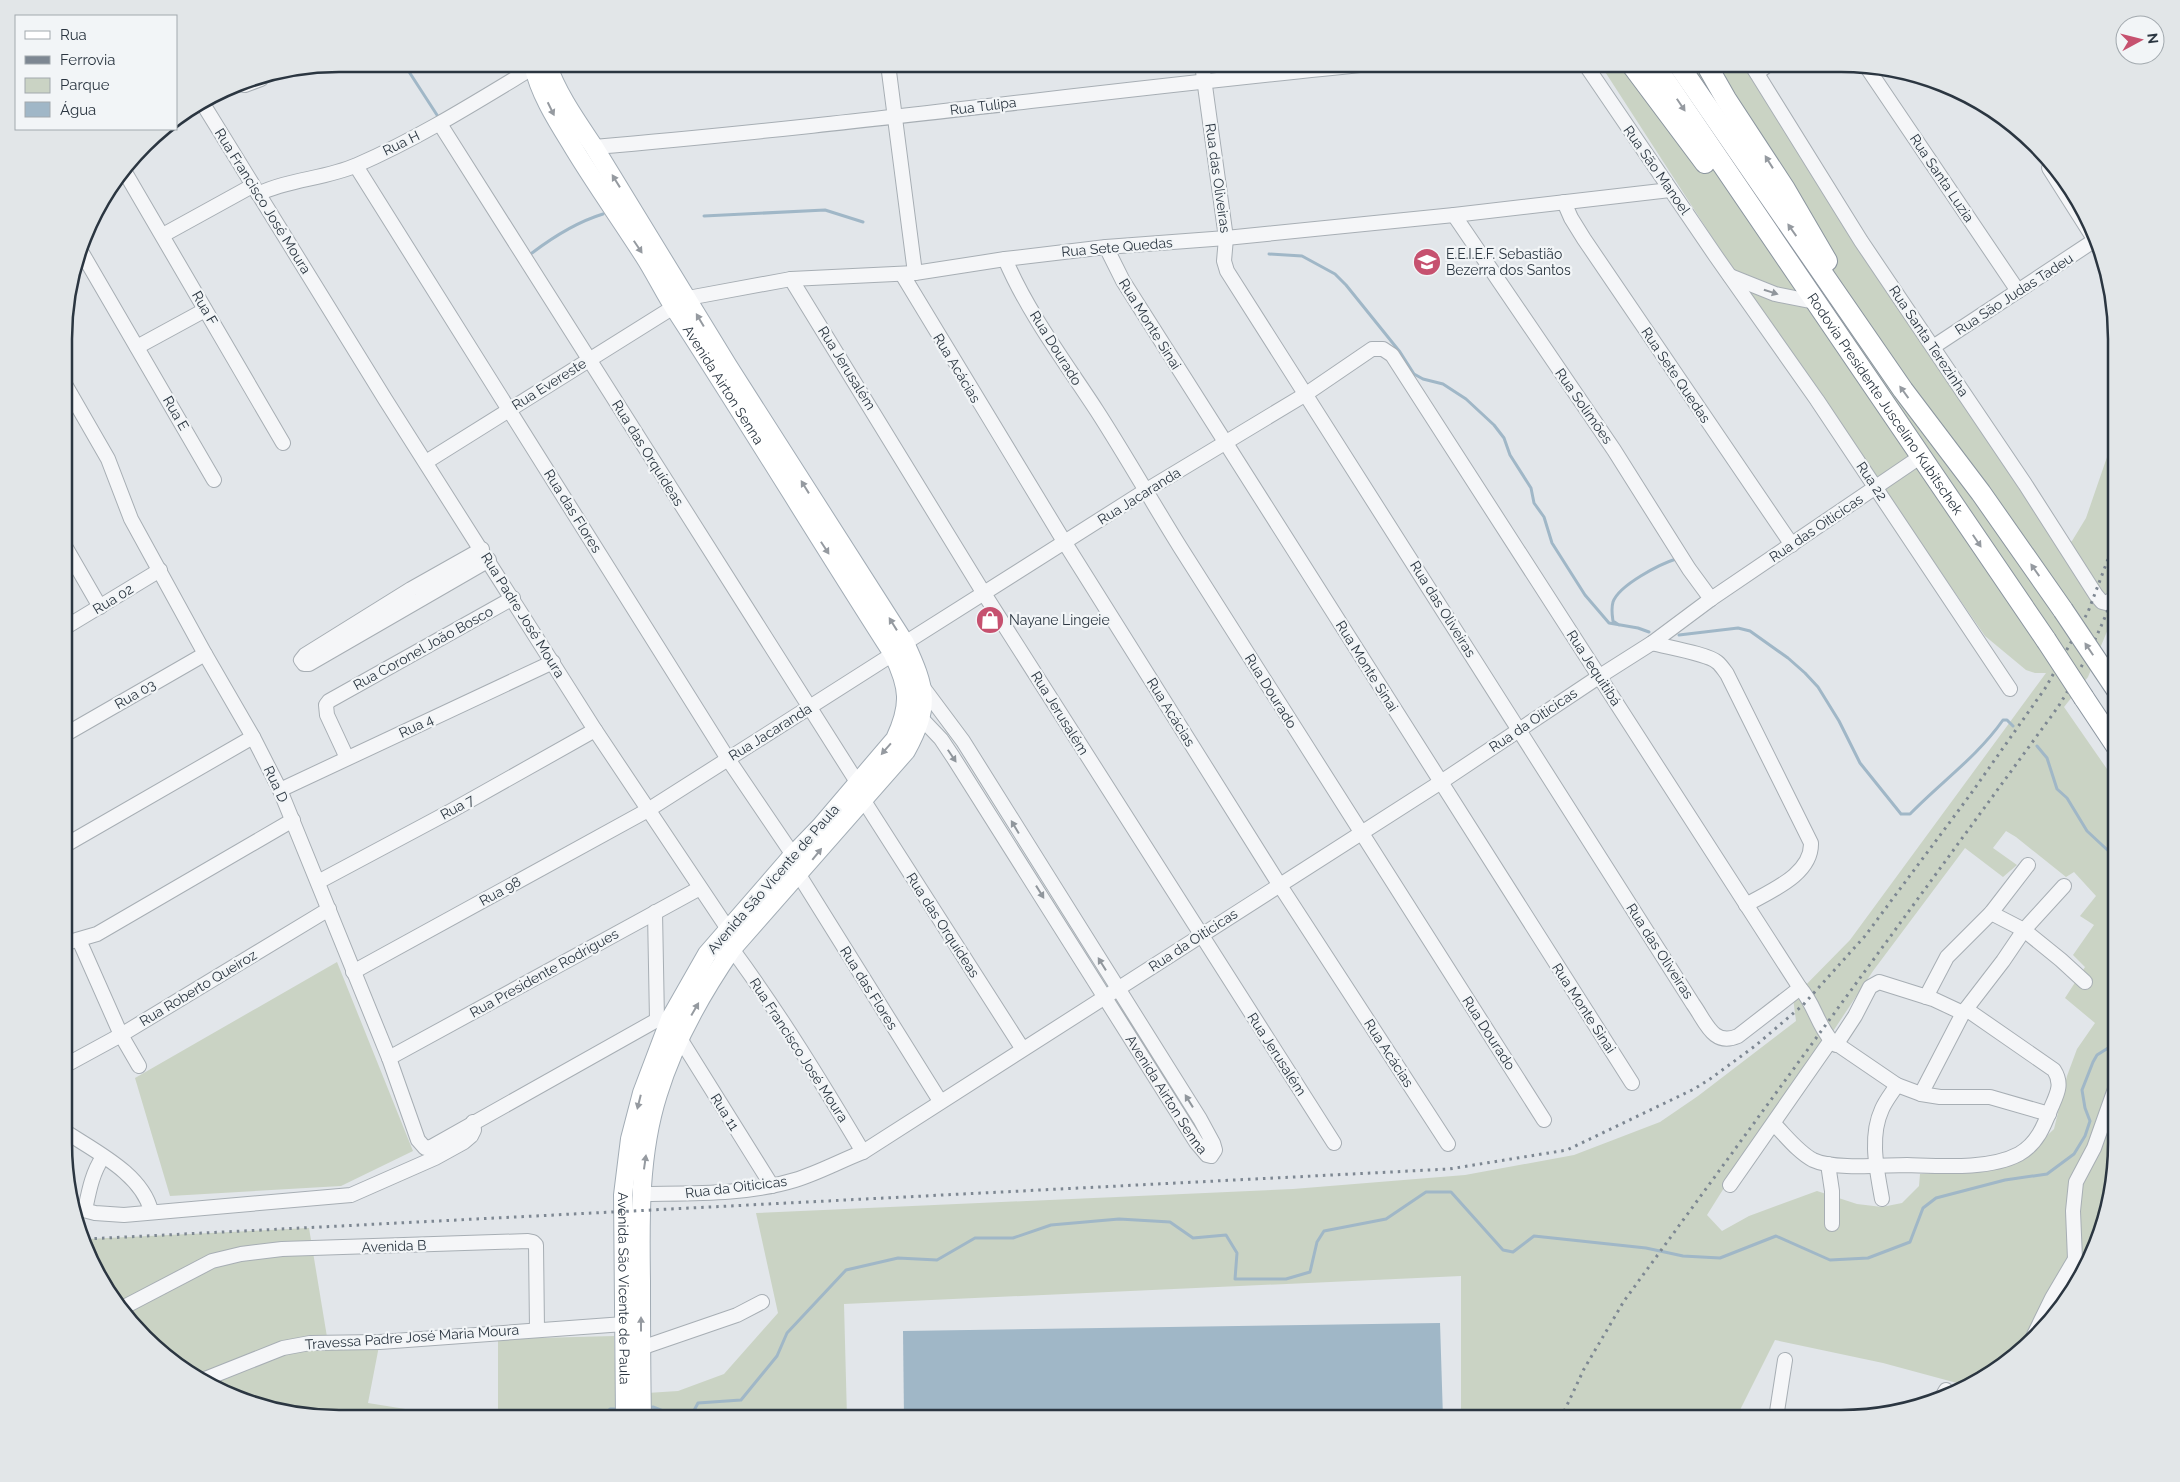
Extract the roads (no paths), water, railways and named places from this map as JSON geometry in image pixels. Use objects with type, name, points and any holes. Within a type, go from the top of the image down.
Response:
[{"type":"highway","points":[[1637,72],[1736,205],[1787,262]]},
{"type":"highway","name":"Rodovia Presidente Juscelino Kubitschek","points":[[1659,72],[2108,734]]},
{"type":"highway","name":"Rodovia Presidente Juscelino Kubitschek","points":[[1683,72],[1859,328],[1981,493],[2108,677]]},
{"type":"highway","points":[[1711,72],[1811,232],[1840,285],[1859,328]]},
{"type":"main road","name":"Avenida Airton Senna","points":[[540,72],[556,119],[588,173],[645,257],[681,303]]},
{"type":"main road","name":"Avenida Airton Senna","points":[[544,72],[555,86],[594,147],[681,303],[723,369],[798,505],[899,649],[922,686],[924,698],[921,718]]},
{"type":"main road","name":"Avenida Airton Senna","points":[[899,649],[907,706]]},
{"type":"main road","name":"Avenida São Vicente de Paula","points":[[627,1410],[641,1348],[641,1194],[648,1138],[657,1095],[679,1038],[718,969],[732,949],[799,875],[857,782],[895,739],[903,722],[907,706]]},
{"type":"main road","name":"Avenida São Vicente de Paula","points":[[639,1410],[633,1391],[624,1324],[622,1210],[630,1139],[663,1019],[707,954],[793,855],[864,801],[906,751],[921,718]]},
{"type":"street","name":"Rua H","points":[[163,235],[255,190],[356,166],[440,124],[526,72]]},
{"type":"street","name":"Rua Acácias","points":[[889,72],[908,273],[1065,543],[1279,884],[1448,1144]]},
{"type":"street","name":"Rua das Oliveiras","points":[[1204,72],[1226,238],[1224,261],[1227,272],[1688,996],[1712,1032],[1719,1039],[1729,1040],[1738,1036],[1800,988]]},
{"type":"street","name":"Rua Tulipa","points":[[594,147],[742,134],[1288,72]]},
{"type":"street","name":"Rua São Manoel","points":[[1590,72],[1730,276]]},
{"type":"street","name":"Rua Santa Terezinha","points":[[1756,72],[1861,241],[2096,595],[2102,602],[2108,601]]},
{"type":"street","name":"Rua Santa Luzia","points":[[1872,75],[2018,291]]},
{"type":"street","name":"Rua Francisco José Moura","points":[[206,108],[323,297]]},
{"type":"street","name":"Rua das Orquídeas","points":[[440,124],[857,782]]},
{"type":"street","name":"Rua das Flores","points":[[356,166],[728,759],[793,855]]},
{"type":"street","name":"Rua F","points":[[128,177],[283,443]]},
{"type":"street","name":"Rua Sete Quedas","points":[[681,303],[791,280],[908,273],[1106,246],[1226,238],[1454,215],[1670,190]]},
{"type":"street","name":"Rua Sete Quedas","points":[[1564,202],[1584,239],[1792,545]]},
{"type":"street","name":"Rua Solimões","points":[[1454,215],[1614,450],[1689,569],[1711,599]]},
{"type":"street","name":"Rua São Judas Tadeu","points":[[1933,347],[2090,245]]},
{"type":"street","name":"Rua Monte Sinai","points":[[1106,246],[1123,281],[1632,1083]]},
{"type":"street","name":"Rua E","points":[[86,259],[214,480]]},
{"type":"street","name":"Rua Dourado","points":[[1005,259],[1013,278],[1050,341],[1098,413],[1360,833],[1544,1120]]},
{"type":"street","points":[[1730,276],[1775,294],[1814,302]]},
{"type":"street","name":"Rua 22","points":[[1730,276],[1876,487],[2010,689]]},
{"type":"street","name":"Rua Jerusalém","points":[[791,280],[984,592],[1334,1143]]},
{"type":"street","name":"Rua Padre José Moura","points":[[323,297],[595,730],[728,929]]},
{"type":"street","name":"Rua Evereste","points":[[426,462],[588,359],[681,303]]},
{"type":"street","points":[[137,347],[205,310]]},
{"type":"street","name":"Rua Jacaranda","points":[[648,810],[810,708],[984,592],[1065,543],[1145,491],[1306,394],[1372,349]]},
{"type":"street","name":"Rua Jequitibá","points":[[1372,349],[1383,349],[1392,355],[1800,988],[1810,998],[1823,1030],[1833,1042]]},
{"type":"street","name":"Rua D","points":[[72,396],[108,459],[130,519],[160,570],[204,654],[253,737],[280,790],[389,1058],[418,1140],[425,1148],[431,1147],[473,1122]]},
{"type":"street","name":"Rua das Oiticicas","points":[[1711,599],[1920,457]]},
{"type":"street","points":[[350,633],[485,555]]},
{"type":"street","points":[[72,558],[100,607]]},
{"type":"street","name":"Rua 02","points":[[72,623],[160,570]]},
{"type":"street","name":"Rua Coronel João Bosco","points":[[347,758],[326,711],[326,704],[333,698],[513,598]]},
{"type":"street","name":"Rua da Oiticicas","points":[[641,1194],[711,1193],[772,1186],[804,1177],[863,1152],[1022,1048],[1441,782],[1652,643],[1711,599]]},
{"type":"street","points":[[1652,643],[1691,653],[1704,654],[1716,661],[1727,674],[1811,843],[1812,852],[1797,873],[1783,884],[1746,904]]},
{"type":"street","name":"Rua 03","points":[[72,731],[204,654]]},
{"type":"street","name":"Rua 4","points":[[280,790],[553,662]]},
{"type":"street","name":"Avenida Airton Senna","points":[[921,718],[945,745],[1027,858],[1118,988],[1214,1143],[1215,1150],[1211,1156],[1207,1155],[1196,1142],[1105,996],[1027,858],[963,741],[922,686]]},
{"type":"street","name":"Rua 7","points":[[318,882],[451,811],[595,730]]},
{"type":"street","points":[[72,840],[253,737]]},
{"type":"street","name":"Rua das Orquídeas","points":[[864,801],[1022,1048]]},
{"type":"street","name":"Rua 98","points":[[353,972],[648,810]]},
{"type":"street","points":[[140,1066],[121,1035],[72,942],[97,934],[292,820]]},
{"type":"street","points":[[1926,997],[1947,957],[1991,913],[2028,865]]},
{"type":"street","name":"Rua das Flores","points":[[799,875],[940,1101]]},
{"type":"street","points":[[1921,1094],[1965,1011],[2024,930],[2064,886]]},
{"type":"street","name":"Rua Presidente Rodrigues","points":[[389,1058],[700,888]]},
{"type":"street","name":"Rua Roberto Queiroz","points":[[72,1062],[121,1035],[329,909]]},
{"type":"street","points":[[82,1209],[124,1215],[151,1211],[351,1195],[435,1158],[471,1136],[474,1130],[473,1122],[663,1019],[654,912]]},
{"type":"street","points":[[1991,913],[2024,930],[2085,982]]},
{"type":"street","name":"Rua Francisco José Moura","points":[[732,949],[758,985],[835,1104],[863,1152]]},
{"type":"street","points":[[1730,1185],[1833,1042],[1855,1016],[1870,987],[1874,984],[1884,983],[1965,1011],[2054,1070],[2058,1075],[2059,1090],[2049,1114],[2039,1135],[2027,1148],[2007,1158],[1959,1167],[1906,1165],[1877,1167],[1828,1164],[1812,1159],[1774,1124]]},
{"type":"street","name":"Rua 11","points":[[679,1038],[772,1186]]},
{"type":"street","points":[[1833,1042],[1897,1085],[1921,1094],[1940,1097],[1990,1097],[2049,1114]]},
{"type":"street","points":[[1882,1199],[1875,1143],[1876,1125],[1882,1108],[1897,1085]]},
{"type":"street","points":[[2044,1314],[2075,1259],[2073,1211],[2076,1182],[2094,1148],[2108,1109]]},
{"type":"street","points":[[72,1136],[103,1157],[139,1186],[147,1197],[151,1211]]},
{"type":"street","points":[[81,1208],[96,1168],[103,1157]]},
{"type":"street","points":[[1828,1164],[1832,1191],[1832,1224]]},
{"type":"street","name":"Avenida B","points":[[128,1305],[212,1261],[242,1254],[282,1249],[528,1241],[536,1245],[537,1253],[537,1329]]},
{"type":"street","points":[[641,1348],[737,1315],[762,1302]]},
{"type":"street","name":"Travessa Padre José Maria Moura","points":[[211,1377],[283,1348],[310,1343],[380,1342],[624,1324]]},
{"type":"street","points":[[1777,1410],[1785,1360]]},
{"type":"water","points":[[1440,1323],[1443,1410],[904,1410],[903,1331]]},
{"type":"waterway","points":[[409,72],[437,115]]},
{"type":"waterway","points":[[704,216],[825,210],[863,222]]},
{"type":"waterway","points":[[532,253],[566,230],[603,214]]},
{"type":"waterway","points":[[1269,254],[1302,256],[1335,274],[1400,352],[1414,374],[1423,379],[1443,384],[1466,399],[1494,425],[1504,438],[1510,455],[1531,488],[1534,503],[1544,517],[1552,543],[1585,595],[1609,623],[1649,632]]},
{"type":"waterway","points":[[1619,625],[1613,621],[1612,614],[1613,602],[1617,595],[1631,582],[1660,565],[1676,559]]},
{"type":"waterway","points":[[1679,635],[1738,628],[1750,631],[1788,658],[1818,687],[1839,721],[1860,763],[1901,814],[1910,814],[1982,746],[2003,720],[2007,720],[2013,726]]},
{"type":"waterway","points":[[2037,746],[2047,758],[2057,789],[2067,798],[2087,831],[2108,851]]},
{"type":"waterway","points":[[694,1410],[698,1403],[741,1400],[777,1356],[787,1333],[846,1270],[898,1258],[937,1260],[975,1238],[1013,1238],[1051,1225],[1119,1219],[1170,1222],[1193,1238],[1226,1235],[1237,1253],[1235,1279],[1286,1279],[1310,1272],[1317,1242],[1324,1231],[1386,1219],[1426,1192],[1451,1192],[1503,1250],[1513,1252],[1534,1236],[1646,1248],[1683,1256],[1720,1258],[1776,1236],[1830,1260],[1868,1258],[1910,1242],[1923,1208],[1936,1198],[2005,1180],[2047,1174],[2074,1154],[2085,1136],[2090,1121],[2085,1108],[2082,1090],[2097,1055],[2108,1048]]},
{"type":"waterway","points":[[648,1408],[653,1407],[661,1410]]},
{"type":"waterway","points":[[609,1410],[619,1409]]},
{"type":"railway","points":[[91,1239],[1449,1169],[1567,1150],[1694,1089],[1755,1046],[1803,1005],[1865,936],[1970,795],[2046,687],[2088,612],[2108,559]]},
{"type":"railway","points":[[1565,1410],[1584,1369],[1624,1301],[2058,707],[2075,679],[2108,610]]},
{"type":"place","name":"E.E.I.E.F. Sebastião Bezerra dos Santos","points":[[1427,262]]},
{"type":"place","name":"Nayane Lingeie","points":[[990,620]]}]
